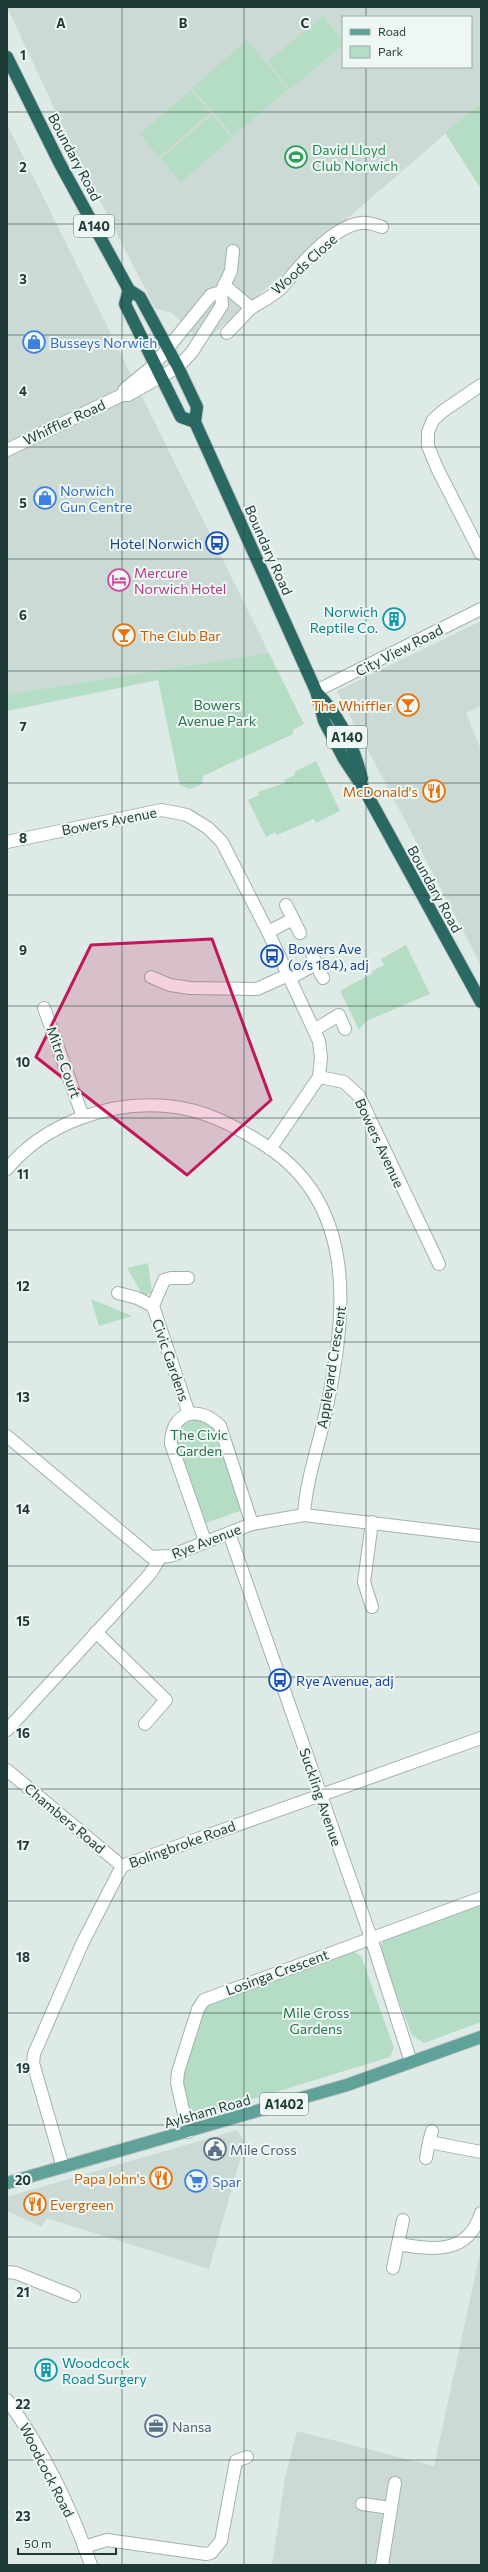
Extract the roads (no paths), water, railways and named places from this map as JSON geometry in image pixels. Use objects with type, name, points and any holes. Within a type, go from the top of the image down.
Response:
[{"type":"highway","name":"Boundary Road","points":[[7,57],[59,162],[129,290],[140,297],[178,367],[197,406],[195,422],[316,691],[331,735],[364,789],[481,1002]]},
{"type":"highway","points":[[129,290],[126,304],[154,365],[181,417],[195,422]]},
{"type":"main road","name":"Aylsham Road","points":[[7,2183],[347,2085],[481,2037]]},
{"type":"street","name":"Woods Close","points":[[227,333],[251,308],[283,286],[288,277],[312,254],[347,227],[362,222],[382,227]]},
{"type":"street","points":[[178,367],[192,352],[222,305],[222,289],[231,272],[233,251]]},
{"type":"street","points":[[222,289],[251,308]]},
{"type":"street","points":[[167,348],[211,295],[222,289]]},
{"type":"street","name":"Whiffler Road","points":[[122,395],[124,389],[154,365],[167,348]]},
{"type":"street","name":"Whiffler Road","points":[[7,450],[122,395],[128,396],[161,379],[178,367]]},
{"type":"street","points":[[481,385],[443,411],[433,420],[428,432],[428,446],[437,468],[481,554]]},
{"type":"street","name":"City View Road","points":[[316,691],[481,608]]},
{"type":"street","name":"Bowers Avenue","points":[[7,842],[143,812],[162,810],[187,815],[208,828],[222,842],[268,932],[314,1030],[321,1057],[319,1077],[344,1082],[359,1096],[439,1264]]},
{"type":"street","points":[[286,905],[300,933]]},
{"type":"street","points":[[268,932],[293,919]]},
{"type":"street","points":[[151,977],[170,985],[190,988],[257,989],[289,976],[314,959],[323,978]]},
{"type":"street","name":"Mitre Court","points":[[44,1008],[83,1117]]},
{"type":"street","points":[[314,1030],[337,1010],[345,1029]]},
{"type":"street","points":[[270,1149],[319,1077]]},
{"type":"street","name":"Appleyard Crescent","points":[[7,1169],[38,1140],[83,1117],[131,1106],[175,1106],[202,1112],[239,1128],[286,1161],[314,1195],[334,1242],[340,1268],[342,1306],[339,1336],[327,1410],[304,1515]]},
{"type":"street","name":"Civic Gardens","points":[[188,1278],[171,1278],[164,1280],[153,1306],[189,1414]]},
{"type":"street","name":"Civic Gardens","points":[[118,1293],[137,1298],[153,1306]]},
{"type":"street","name":"Civic Gardens","points":[[205,1542],[171,1444],[171,1433],[177,1421],[189,1414],[198,1413],[210,1417],[220,1426],[252,1524]]},
{"type":"street","points":[[7,1436],[143,1552],[160,1558]]},
{"type":"street","name":"Rye Avenue","points":[[7,1730],[150,1574],[160,1558],[252,1524],[304,1515],[481,1536]]},
{"type":"street","points":[[372,1522],[364,1582],[372,1607]]},
{"type":"street","name":"Suckling Avenue","points":[[229,1532],[370,1938],[411,2062]]},
{"type":"street","points":[[96,1632],[166,1700],[145,1724]]},
{"type":"street","name":"Bolingbroke Road","points":[[63,2167],[33,2063],[34,2054],[82,1944],[122,1866],[481,1738]]},
{"type":"street","name":"Chambers Road","points":[[7,1770],[122,1866]]},
{"type":"street","name":"Losinga Crescent","points":[[188,2132],[177,2083],[178,2072],[198,2009],[204,2000],[481,1898]]},
{"type":"street","points":[[426,2158],[430,2137],[481,2152]]},
{"type":"street","points":[[398,2244],[427,2249],[444,2248],[459,2244],[480,2217]]},
{"type":"street","points":[[393,2268],[403,2220]]},
{"type":"street","points":[[7,2272],[16,2272],[74,2296]]},
{"type":"street","name":"Woodcock Road","points":[[7,2400],[22,2420],[41,2454],[91,2565]]},
{"type":"street","points":[[84,2547],[107,2540],[206,2554],[211,2553],[221,2541],[237,2457]]},
{"type":"street","points":[[382,2565],[395,2483]]},
{"type":"street","points":[[362,2504],[391,2508]]},
{"type":"place","name":"David Lloyd Club Norwich","points":[[296,157]]},
{"type":"place","name":"Busseys Norwich","points":[[34,342]]},
{"type":"place","name":"Norwich Gun Centre","points":[[45,498]]},
{"type":"place","name":"Hotel Norwich","points":[[217,543]]},
{"type":"place","name":"Mercure Norwich Hotel","points":[[119,580]]},
{"type":"place","name":"Norwich Reptile Co.","points":[[394,619]]},
{"type":"place","name":"The Club Bar","points":[[124,635]]},
{"type":"place","name":"The Whiffler","points":[[408,705]]},
{"type":"place","name":"McDonald's","points":[[434,791]]},
{"type":"place","name":"Bowers Ave (o/s 184), adj","points":[[272,956]]},
{"type":"place","name":"Rye Avenue, adj","points":[[280,1680]]},
{"type":"place","name":"Mile Cross","points":[[215,2149]]},
{"type":"place","name":"Papa John's","points":[[161,2178]]},
{"type":"place","name":"Spar","points":[[196,2181]]},
{"type":"place","name":"Evergreen","points":[[35,2204]]},
{"type":"place","name":"Woodcock Road Surgery","points":[[46,2370]]},
{"type":"place","name":"Nansa","points":[[156,2426]]},
{"type":"park label","name":"Bowers Avenue Park","points":[[217,712]]},
{"type":"park label","name":"The Civic Garden","points":[[199,1442]]},
{"type":"park label","name":"Mile Cross Gardens","points":[[316,2020]]}]
